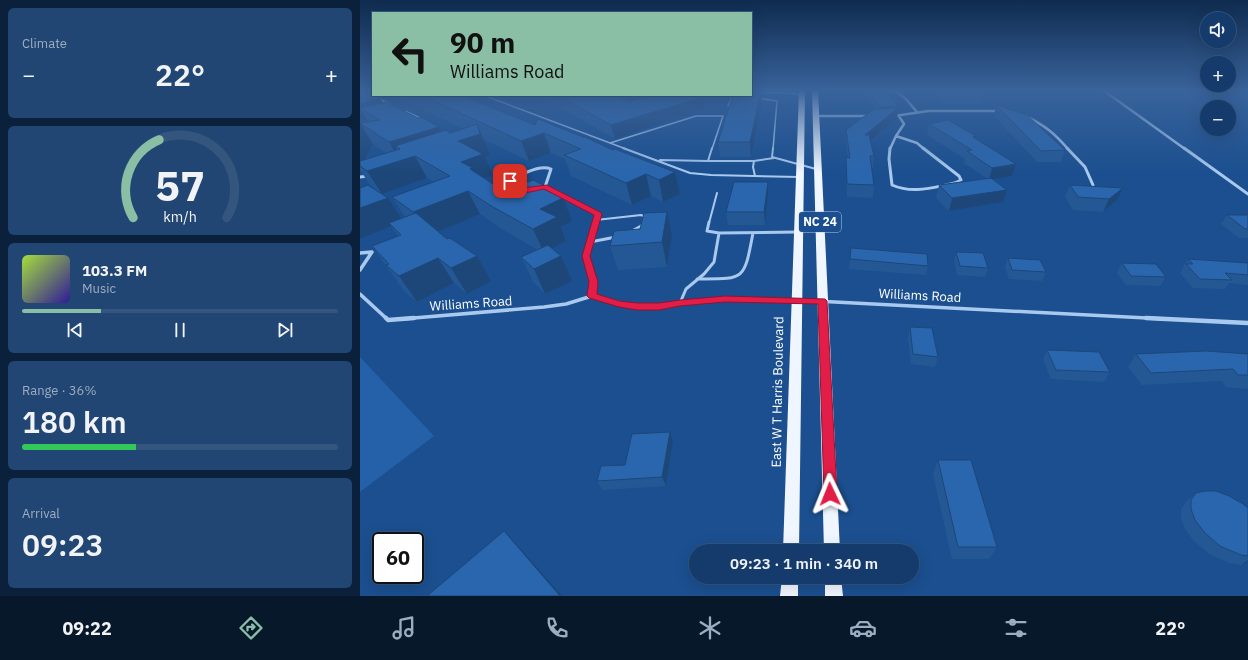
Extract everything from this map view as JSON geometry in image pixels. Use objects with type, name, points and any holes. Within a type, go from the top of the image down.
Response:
[{"type":"main road","name":"East W T Harris Boulevard","points":[[791,544],[801,118]]},
{"type":"main road","name":"NC 24","points":[[816,118],[832,544]]},
{"type":"main road","points":[[789,596],[790,584]]},
{"type":"main road","points":[[833,584],[834,596]]},
{"type":"street","points":[[417,118],[423,121]]},
{"type":"street","points":[[896,136],[917,143],[962,180],[913,190],[905,190],[892,185],[889,163],[890,144],[904,124],[900,118]]},
{"type":"street","points":[[1028,118],[1038,122],[1052,131],[1086,167],[1093,185]]},
{"type":"street","points":[[1142,118],[1248,194]]},
{"type":"street","points":[[526,191],[520,190],[510,181],[513,178],[544,167],[551,169],[545,187]]},
{"type":"street","points":[[360,177],[371,175]]},
{"type":"street","points":[[536,189],[545,187],[598,214],[586,256],[594,282],[592,296]]},
{"type":"street","points":[[360,253],[372,252],[360,270]]},
{"type":"street","name":"Williams Road","points":[[360,294],[388,320],[544,308],[566,304],[592,296],[619,304],[659,307],[680,303],[725,299],[796,300],[1248,323]]},
{"type":"lane","points":[[543,118],[690,173],[799,177]]},
{"type":"lane","points":[[610,143],[690,118]]},
{"type":"lane","points":[[708,161],[722,118]]},
{"type":"lane","points":[[774,158],[772,157],[775,118]]},
{"type":"lane","points":[[656,160],[754,161],[774,158],[818,169]]},
{"type":"lane","points":[[754,161],[753,167],[755,176]]},
{"type":"lane","points":[[717,193],[707,231],[719,233],[798,232]]},
{"type":"lane","points":[[596,220],[641,215],[648,217],[646,224],[626,234]]},
{"type":"lane","points":[[680,303],[686,289],[704,274],[714,262],[719,233]]},
{"type":"lane","points":[[697,279],[734,279],[743,274],[747,267],[753,233]]},
{"type":"lane","points":[[590,242],[620,236]]},
{"type":"shaded area","points":[[360,357],[434,436],[360,492]]},
{"type":"building","points":[[376,118],[422,118],[439,127],[389,142],[361,124],[360,125],[360,123],[380,120]]},
{"type":"building","points":[[471,118],[517,118],[535,125],[538,119],[585,137],[613,150],[615,149],[675,172],[659,180],[646,174],[626,183],[564,155],[581,149],[544,133],[521,141]]},
{"type":"building","points":[[598,118],[635,118],[611,125]]},
{"type":"building","points":[[726,118],[755,118],[750,142],[718,142]]},
{"type":"building","points":[[862,118],[886,118],[865,135],[869,135],[874,156],[870,156],[874,185],[847,184],[846,157],[850,158],[846,130]]},
{"type":"building","points":[[1009,118],[1030,118],[1065,150],[1041,151]]},
{"type":"building","points":[[948,120],[976,136],[973,137],[1016,164],[992,168],[967,151],[972,150],[929,124]]},
{"type":"building","points":[[477,124],[480,134],[458,141],[483,154],[461,162],[473,168],[470,169],[504,191],[533,180],[545,186],[542,188],[563,198],[540,209],[557,217],[533,229],[468,191],[413,212],[392,197],[450,176],[415,156],[367,171],[360,166],[360,161],[400,149],[395,146],[446,130],[450,133]]},
{"type":"building","points":[[991,178],[1007,190],[952,198],[939,185]]},
{"type":"building","points":[[734,182],[768,182],[764,212],[726,212]]},
{"type":"building","points":[[368,185],[388,198],[360,208],[360,188]]},
{"type":"building","points":[[1070,185],[1123,188],[1109,199],[1078,197]]},
{"type":"building","points":[[667,212],[662,242],[610,246],[614,231],[640,229],[644,213]]},
{"type":"building","points":[[416,213],[447,239],[450,238],[477,256],[451,268],[438,258],[399,276],[386,265],[389,264],[372,246],[401,235],[389,223]]},
{"type":"building","points":[[1227,215],[1248,215],[1248,229],[1245,229]]},
{"type":"building","points":[[548,245],[561,256],[534,269],[521,257]]},
{"type":"building","points":[[851,248],[927,254],[928,266],[850,259]]},
{"type":"building","points":[[956,252],[983,253],[988,268],[960,266]]},
{"type":"building","points":[[1008,258],[1040,260],[1046,272],[1012,270]]},
{"type":"building","points":[[1188,259],[1248,263],[1248,275],[1225,273],[1232,280],[1200,279],[1186,264],[1193,264]]},
{"type":"building","points":[[1122,263],[1156,264],[1166,277],[1131,276]]},
{"type":"building","points":[[910,327],[932,328],[938,357],[913,354]]},
{"type":"building","points":[[1047,350],[1099,352],[1110,372],[1056,370]]},
{"type":"building","points":[[1206,351],[1248,354],[1248,375],[1238,375],[1233,369],[1151,373],[1136,354]]},
{"type":"building","points":[[670,432],[662,477],[597,481],[601,466],[625,465],[632,434]]},
{"type":"building","points":[[938,460],[971,460],[997,547],[958,547]]},
{"type":"building","points":[[1216,491],[1229,496],[1248,508],[1248,556],[1241,555],[1220,546],[1205,533],[1195,520],[1191,509],[1191,500],[1196,493]]},
{"type":"building","points":[[504,531],[560,596],[427,596]]},
{"type":"route","points":[[510,181],[520,190],[526,191],[545,187],[598,214],[586,256],[594,282],[592,296],[619,304],[659,307],[680,303],[725,299],[822,301],[827,391],[830,494]]}]
